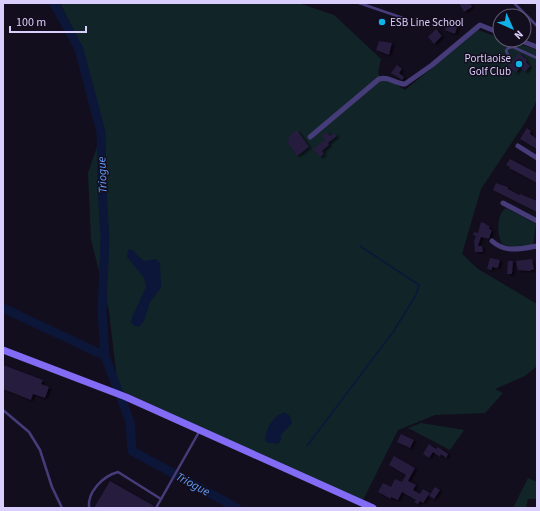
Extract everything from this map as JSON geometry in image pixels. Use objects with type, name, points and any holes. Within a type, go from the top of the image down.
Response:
[{"type":"main road","points":[[3,350],[126,396],[373,508]]},
{"type":"street","points":[[310,137],[379,79],[388,78],[400,84],[405,84],[432,65],[480,25],[492,30]]},
{"type":"street","points":[[518,146],[537,158]]},
{"type":"street","points":[[503,203],[537,221]]},
{"type":"street","points":[[492,241],[500,247],[516,250],[537,246]]},
{"type":"lane","points":[[359,3],[403,18]]},
{"type":"lane","points":[[514,3],[537,26]]},
{"type":"lane","points":[[510,58],[506,51],[508,48],[513,47],[537,58]]},
{"type":"lane","points":[[3,410],[28,432],[40,450],[52,488],[62,508]]},
{"type":"lane","points":[[156,508],[200,429]]},
{"type":"lane","points":[[89,508],[88,500],[97,485],[112,474],[118,472],[161,499]]},
{"type":"green space","name":"Portlaoise Golf Club","points":[[60,3],[298,3],[334,15],[381,59],[378,73],[382,81],[392,82],[405,90],[478,30],[492,35],[492,48],[531,48],[537,50],[537,100],[526,121],[481,189],[462,254],[478,269],[537,304],[537,366],[525,376],[495,389],[503,393],[485,413],[435,415],[398,430],[362,502],[118,389],[109,311],[91,239],[88,173],[102,132],[82,47]]},
{"type":"green space","points":[[506,208],[536,224],[533,245],[516,248],[502,244],[498,225],[500,215]]},
{"type":"green space","points":[[421,423],[464,430],[450,450],[408,428]]},
{"type":"green space","points":[[528,478],[537,482],[537,508],[536,499],[528,499],[526,508],[513,508]]},
{"type":"water","points":[[131,249],[144,261],[156,259],[160,263],[161,288],[150,302],[144,321],[139,327],[134,326],[131,322],[146,287],[144,278],[127,257],[128,250]]},
{"type":"water","points":[[284,412],[290,416],[292,423],[281,435],[281,440],[278,444],[265,442],[266,432],[270,424],[276,417]]},
{"type":"building","points":[[459,3],[470,3],[472,7],[464,12]]},
{"type":"building","points":[[449,18],[459,22],[455,34],[445,30]]},
{"type":"building","points":[[436,29],[442,36],[434,44],[428,37]]},
{"type":"building","points":[[379,41],[392,43],[389,55],[376,50]]},
{"type":"building","name":"Portlaoise Golf Club","points":[[519,53],[527,60],[526,62],[530,66],[525,72],[520,67],[516,73],[508,66]]},
{"type":"building","points":[[397,65],[402,69],[399,73],[404,77],[402,80],[391,73]]},
{"type":"building","points":[[527,128],[531,131],[530,134],[537,139],[537,149],[520,139]]},
{"type":"building","points":[[297,130],[309,147],[297,156],[287,142],[290,140],[288,137]]},
{"type":"building","points":[[327,132],[330,136],[334,133],[337,136],[328,143],[329,145],[322,151],[324,154],[320,157],[313,149],[325,140],[322,136]]},
{"type":"building","points":[[510,159],[537,173],[537,183],[509,168],[510,167],[506,165]]},
{"type":"building","points":[[496,183],[508,187],[508,189],[519,195],[520,194],[537,201],[537,212],[493,190]]},
{"type":"building","points":[[481,222],[490,226],[489,229],[492,230],[489,239],[481,237],[478,246],[482,246],[483,252],[475,252],[474,241],[476,236],[473,235],[474,232],[478,233]]},
{"type":"building","points":[[490,258],[500,260],[498,268],[492,267],[492,270],[487,269]]},
{"type":"building","points":[[532,259],[534,269],[529,271],[518,270],[516,261]]},
{"type":"building","points":[[508,261],[513,261],[512,274],[507,274]]},
{"type":"building","points":[[3,365],[43,380],[41,384],[49,387],[45,398],[33,394],[31,400],[3,389]]},
{"type":"building","points":[[401,434],[414,440],[410,448],[397,442]]},
{"type":"building","points":[[429,444],[436,449],[438,447],[448,454],[446,458],[441,454],[440,457],[433,452],[429,458],[423,454]]},
{"type":"building","points":[[394,456],[415,468],[408,481],[416,485],[413,490],[420,494],[423,489],[430,493],[423,503],[420,501],[418,504],[414,502],[416,500],[402,492],[398,500],[391,497],[391,499],[378,492],[383,483],[391,487],[395,479],[402,482],[406,475],[389,465]]},
{"type":"building","points":[[110,481],[154,506],[153,508],[94,508]]},
{"type":"building","points":[[435,487],[440,490],[434,499],[429,496]]},
{"type":"waterway","name":"Triogue","points":[[54,3],[79,49],[101,132],[105,238],[102,312],[105,356],[130,422],[132,451],[237,508]]},
{"type":"waterway","points":[[307,446],[393,332],[416,295],[419,285],[360,246]]},
{"type":"waterway","name":"Triogue","points":[[3,308],[105,356]]},
{"type":"place","name":"ESB Line School","points":[[382,22]]},
{"type":"place","name":"Portlaoise Golf Club","points":[[519,64]]}]
